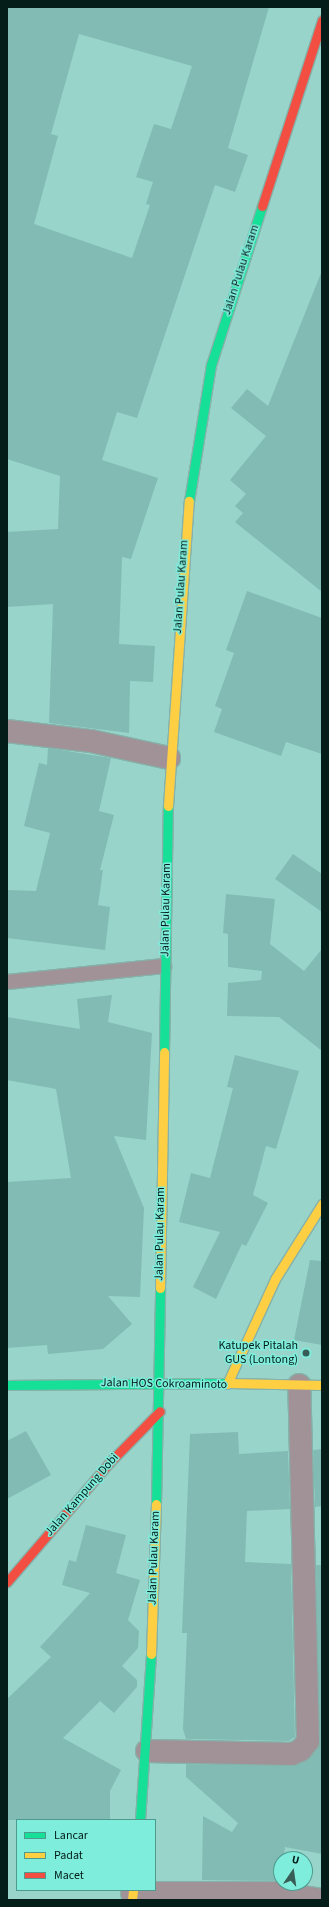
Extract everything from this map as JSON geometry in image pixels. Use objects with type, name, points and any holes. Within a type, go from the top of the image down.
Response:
[{"type":"street","name":"Jalan Pulau Karam","points":[[140,1819],[147,1751],[160,1411],[158,1382],[164,966],[169,758],[180,580],[200,413],[210,365],[320,33],[322,20]]},
{"type":"street","points":[[7,731],[84,740],[169,758]]},
{"type":"street","points":[[227,1384],[275,1279],[322,1204]]},
{"type":"street","name":"Jalan HOS Cokroaminoto","points":[[7,1384],[158,1382],[322,1385]]},
{"type":"street","points":[[147,1751],[292,1754],[301,1750],[308,1741],[299,1385]]},
{"type":"street","name":"Jalan Kampung Dobi","points":[[7,1582],[110,1462],[160,1411]]},
{"type":"street","points":[[133,1894],[279,1893],[322,1900]]},
{"type":"lane","points":[[7,982],[164,966]]},
{"type":"building","points":[[7,7],[269,7],[228,148],[248,155],[235,192],[215,185],[137,418],[117,412],[102,460],[158,478],[131,559],[122,557],[119,644],[155,646],[153,682],[130,681],[129,733],[49,723],[53,604],[7,607],[7,532],[58,529],[60,476],[7,459]],"holes":[[[79,34],[192,66],[171,129],[154,124],[136,177],[153,182],[146,204],[150,205],[132,258],[34,224],[58,136],[51,134]]]},
{"type":"building","points":[[321,273],[322,592],[235,522],[243,513],[235,506],[246,494],[230,480],[266,436],[231,408],[247,389],[268,406]]},
{"type":"building","points":[[247,591],[322,618],[322,754],[286,742],[281,756],[214,732],[222,709],[215,706],[234,653],[226,650]]},
{"type":"building","points":[[48,748],[111,758],[99,811],[114,815],[100,870],[103,870],[98,905],[110,907],[105,950],[7,938],[7,890],[36,891],[50,833],[24,826],[39,763],[47,765]]},
{"type":"building","points":[[293,854],[322,874],[322,912],[275,879]]},
{"type":"building","points":[[226,894],[275,899],[270,944],[304,971],[322,949],[322,1051],[279,1017],[227,1016],[228,983],[261,980],[262,971],[228,967],[228,934],[223,933]]},
{"type":"building","points":[[112,995],[108,1022],[152,1033],[146,1140],[114,1136],[144,1208],[140,1297],[108,1296],[132,1324],[103,1349],[48,1354],[47,1345],[7,1348],[7,1182],[71,1178],[56,1089],[7,1080],[7,1017],[80,1029],[77,999]]},
{"type":"building","points":[[235,1055],[299,1071],[276,1149],[266,1146],[253,1195],[268,1203],[246,1246],[242,1244],[216,1299],[193,1287],[220,1232],[179,1222],[191,1173],[210,1178],[233,1088],[227,1087]]},
{"type":"building","points":[[310,1260],[322,1261],[322,1345],[294,1340]]},
{"type":"building","points":[[26,1431],[51,1475],[7,1499],[7,1441]]},
{"type":"building","points":[[238,1432],[239,1454],[288,1451],[290,1509],[247,1511],[245,1562],[291,1564],[295,1737],[289,1741],[186,1739],[183,1729],[187,1633],[182,1633],[190,1434]]},
{"type":"building","points":[[322,1449],[322,1506],[315,1507],[313,1450]]},
{"type":"building","points":[[86,1525],[126,1535],[116,1573],[140,1580],[128,1620],[139,1631],[138,1648],[122,1666],[137,1680],[137,1687],[114,1713],[100,1701],[63,1738],[121,1770],[110,1791],[110,1819],[7,1820],[7,1699],[51,1657],[40,1647],[90,1593],[62,1585],[69,1560],[76,1562]]},
{"type":"building","points":[[316,1565],[322,1565],[322,1854],[313,1852],[313,1851],[285,1847],[285,1851],[273,1851],[273,1881],[202,1880],[203,1816],[232,1832],[238,1823],[186,1777],[186,1764],[292,1766],[306,1761],[318,1748]]},
{"type":"traffic: fast","points":[[189,501],[211,365],[262,206]]},
{"type":"traffic: fast","points":[[164,1052],[168,806]]},
{"type":"traffic: fast","points":[[156,1504],[160,1288]]},
{"type":"traffic: fast","points":[[7,1385],[230,1383]]},
{"type":"traffic: fast","points":[[140,1819],[151,1654]]},
{"type":"traffic: slow","points":[[168,806],[189,501]]},
{"type":"traffic: slow","points":[[160,1288],[164,1052]]},
{"type":"traffic: slow","points":[[227,1384],[275,1279],[322,1204]]},
{"type":"traffic: slow","points":[[230,1383],[322,1385]]},
{"type":"traffic: slow","points":[[151,1654],[156,1504]]},
{"type":"traffic: slow","points":[[132,1900],[133,1891]]},
{"type":"traffic: jam","points":[[262,206],[322,20]]},
{"type":"traffic: jam","points":[[7,1582],[110,1462],[160,1411]]},
{"type":"place","name":"Katupek Pitalah GUS (Lontong)","points":[[306,1353]]}]
